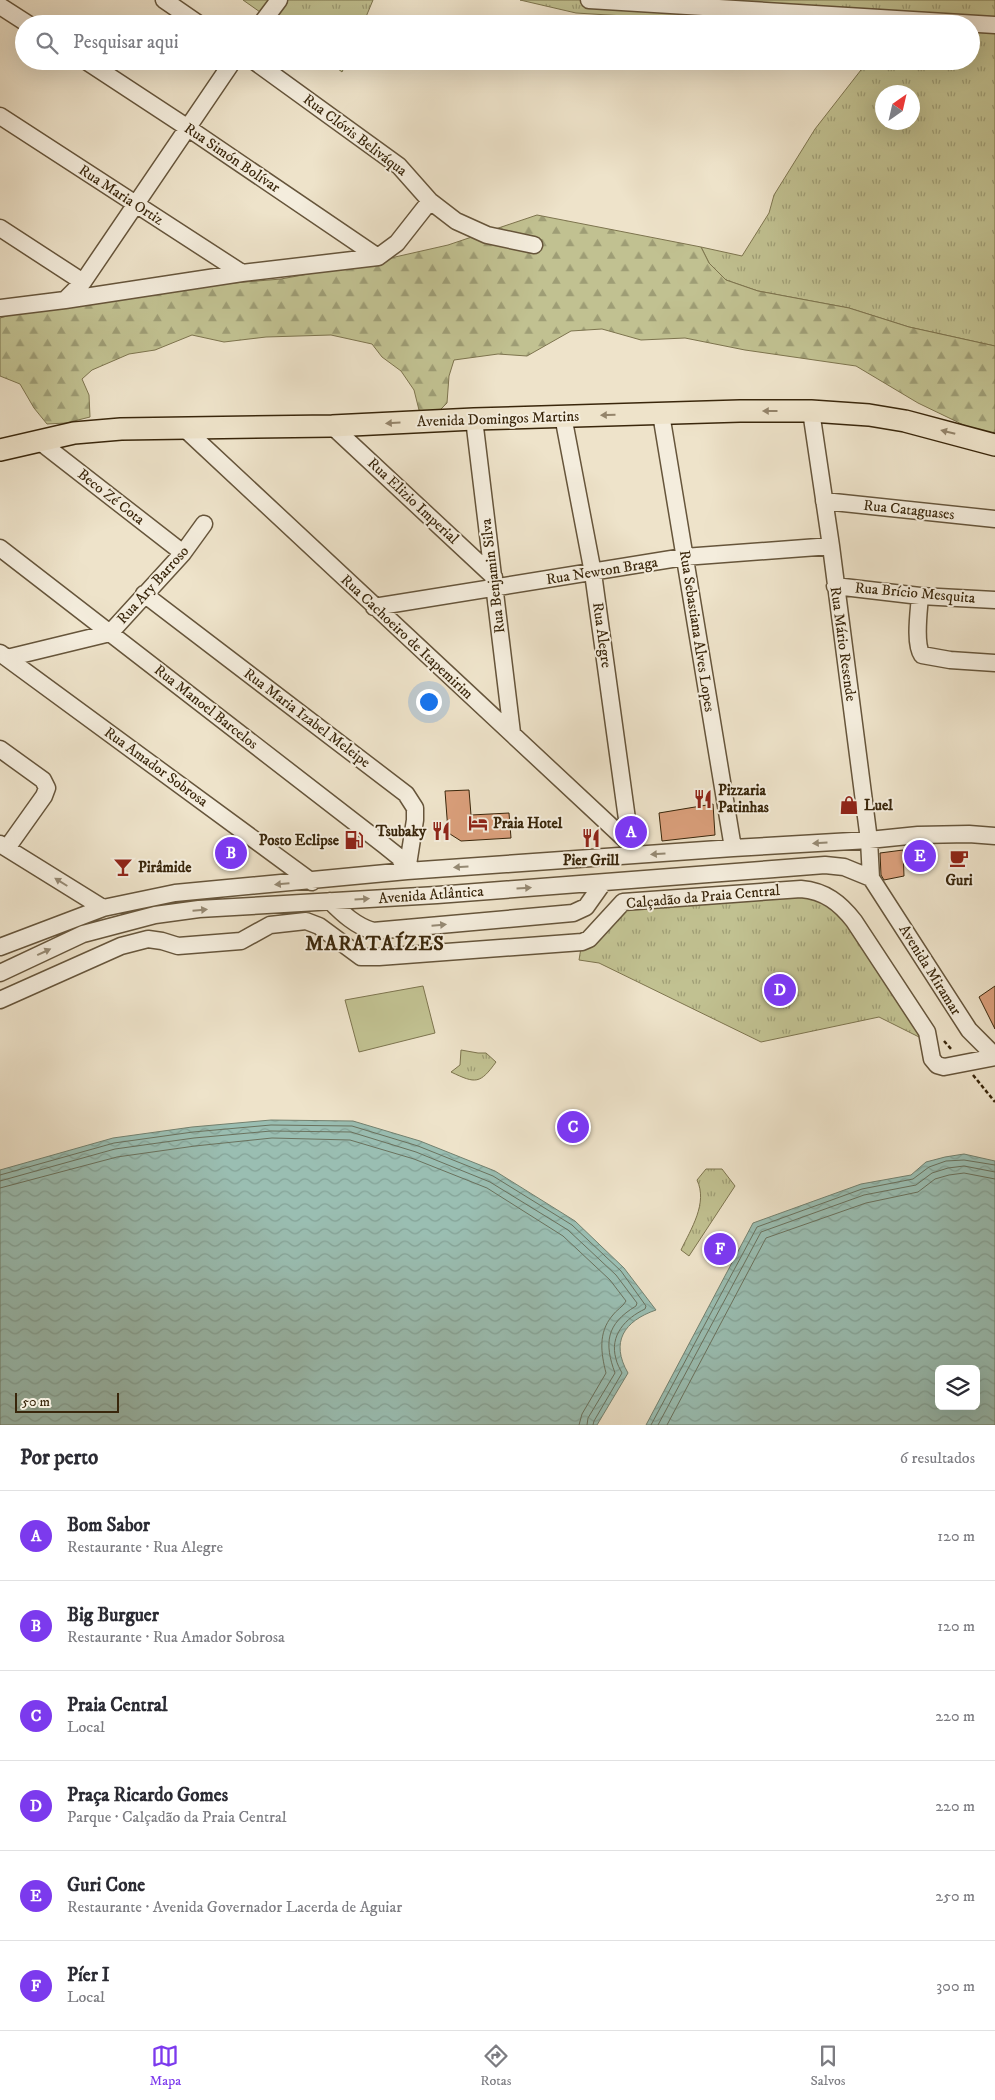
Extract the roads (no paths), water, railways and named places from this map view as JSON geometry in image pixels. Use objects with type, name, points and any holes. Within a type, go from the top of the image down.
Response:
[{"type":"main road","name":"Avenida Domingos Martins","points":[[0,450],[74,433],[121,429],[332,426],[563,416],[811,411],[869,415],[905,421],[995,445]]},
{"type":"street","points":[[164,0],[186,15]]},
{"type":"street","points":[[268,15],[279,0]]},
{"type":"street","points":[[589,0],[833,15]]},
{"type":"street","points":[[0,6],[15,16]]},
{"type":"street","points":[[980,24],[995,25]]},
{"type":"street","name":"Rua Simón Bolívar","points":[[100,70],[378,257]]},
{"type":"street","points":[[65,300],[84,282],[227,70]]},
{"type":"street","name":"Rua Clóvis Beliváqua","points":[[266,70],[399,166],[430,201],[456,221],[486,235],[534,245]]},
{"type":"street","name":"Rua Maria Ortiz","points":[[0,116],[242,273]]},
{"type":"street","points":[[0,308],[242,273],[378,257],[397,243],[430,201]]},
{"type":"street","points":[[0,228],[84,282]]},
{"type":"street","name":"Rua Mário Resende","points":[[811,411],[831,546],[834,586],[869,840],[872,878]]},
{"type":"street","name":"Rua Sebastiana Alves Lopes","points":[[661,414],[732,848]]},
{"type":"street","name":"Rua Alegre","points":[[563,416],[593,573],[632,850]]},
{"type":"street","name":"Rua Benjamin Silva","points":[[474,419],[512,733]]},
{"type":"street","name":"Rua Elizio Imperial","points":[[332,426],[494,582]]},
{"type":"street","name":"Rua Cachoeiro de Itapemirim","points":[[185,429],[374,607],[512,733],[632,850]]},
{"type":"street","name":"Beco Zé Cota","points":[[38,441],[183,553]]},
{"type":"street","name":"Rua Cataguases","points":[[824,501],[995,519]]},
{"type":"street","name":"Rua Ary Barroso","points":[[4,656],[110,633],[183,553],[204,524]]},
{"type":"street","name":"Rua Newton Braga","points":[[374,607],[494,582],[593,573],[684,557],[831,546]]},
{"type":"street","name":"Rua Manoel Barcelos","points":[[0,548],[384,845],[399,857],[407,871]]},
{"type":"street","name":"Rua Brício Mesquita","points":[[834,586],[920,596],[995,600]]},
{"type":"street","name":"Rua Maria Izabel Meleipe","points":[[144,594],[406,794],[415,808],[415,820],[407,871]]},
{"type":"street","points":[[920,596],[918,638],[922,655],[950,660],[995,663]]},
{"type":"street","name":"Rua Amador Sobrosa","points":[[4,656],[312,882]]},
{"type":"street","points":[[0,749],[43,780],[47,788],[44,796],[4,846],[103,908]]},
{"type":"street","name":"Avenida Atlântica","points":[[0,948],[103,908],[175,893],[312,882],[632,850],[732,848],[869,840],[918,835],[969,834],[995,836]]},
{"type":"street","name":"Avenida Atlântica","points":[[0,973],[83,934],[155,915],[199,910],[603,883],[826,865],[844,867],[872,878]]},
{"type":"street","name":"Avenida Miramar","points":[[872,878],[969,1030],[995,1057]]},
{"type":"street","points":[[330,902],[354,922],[363,928],[373,931],[573,913],[586,907],[603,883]]},
{"type":"street","name":"Calçadão da Praia Central","points":[[0,1000],[121,946],[148,939],[178,946],[241,941],[270,925],[306,921],[319,926],[360,957],[418,954],[586,941],[619,905],[628,901],[801,889],[812,890],[831,898],[841,905],[854,921],[927,1032],[932,1059],[937,1065],[944,1068],[995,1057]]},
{"type":"water","points":[[271,1120],[353,1121],[420,1141],[495,1171],[575,1221],[624,1268],[656,1310],[636,1320],[623,1334],[620,1352],[628,1373],[597,1425],[0,1425],[0,1170],[113,1138],[192,1127]]},
{"type":"water","points":[[964,1154],[995,1161],[995,1425],[646,1425],[753,1223],[861,1184],[911,1175],[926,1162]]},
{"type":"place","name":"Pizzaria Patinhas","points":[[703,799]]},
{"type":"place","name":"Luel","points":[[849,805]]},
{"type":"place","name":"Praia Hotel","points":[[478,823]]},
{"type":"place","name":"Tsubaky","points":[[441,831]]},
{"type":"place","name":"Bom Sabor","points":[[631,832]]},
{"type":"place","name":"Pier Grill","points":[[591,838]]},
{"type":"place","name":"Posto Eclipse","points":[[354,840]]},
{"type":"place","name":"Big Burguer","points":[[231,853]]},
{"type":"place","name":"Guri Cone","points":[[920,856]]},
{"type":"place","name":"Guri","points":[[959,858]]},
{"type":"place","name":"Pirâmide","points":[[123,867]]},
{"type":"place","name":"Praça Ricardo Gomes","points":[[780,990]]},
{"type":"place","name":"Praia Central","points":[[573,1127]]},
{"type":"place","name":"Píer I","points":[[720,1249]]},
{"type":"district","name":"MARATAÍZES","points":[[375,944]]}]
